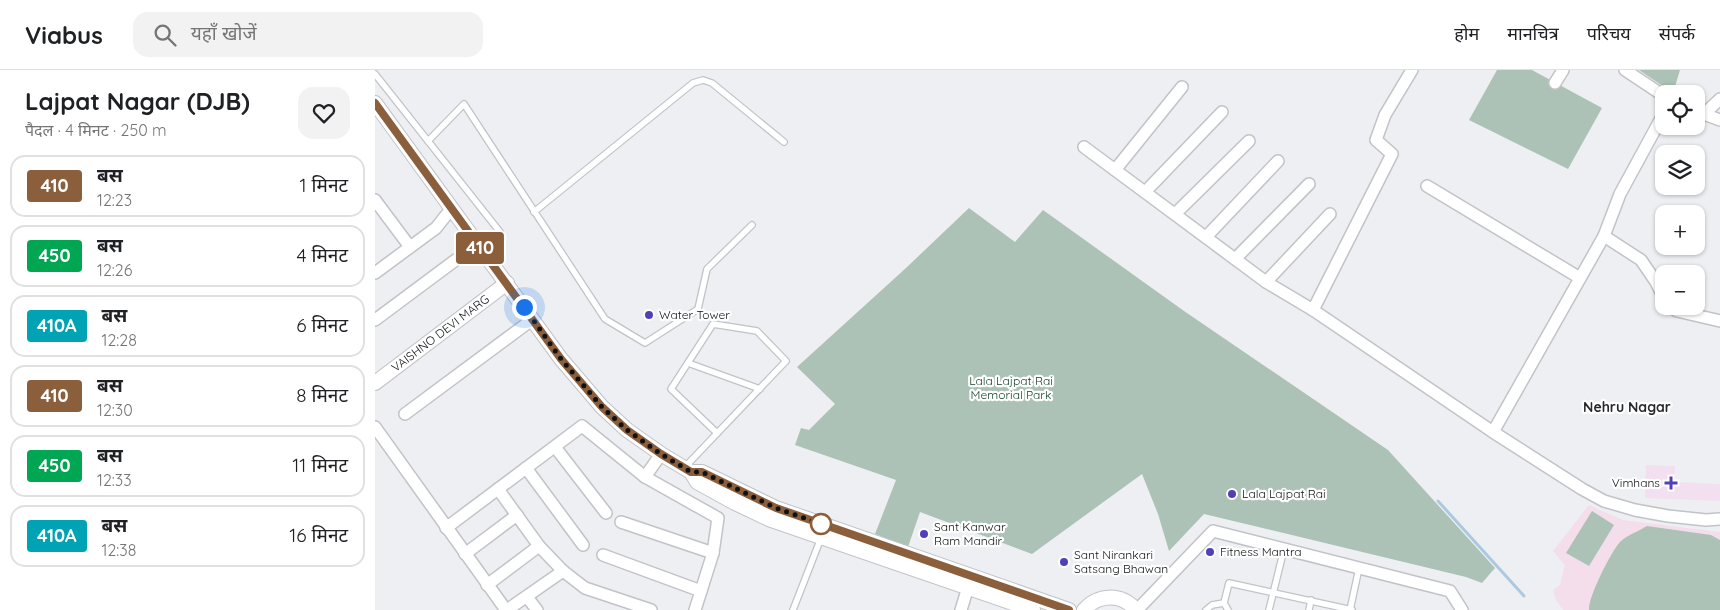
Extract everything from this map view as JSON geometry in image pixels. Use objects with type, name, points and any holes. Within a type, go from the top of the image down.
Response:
[{"type":"street","points":[[1313,310],[1392,154],[1376,140],[1385,115],[1412,70]]},
{"type":"street","points":[[1555,83],[1563,70]]},
{"type":"street","points":[[1625,70],[1655,90]]},
{"type":"street","points":[[1115,170],[1182,87]]},
{"type":"street","points":[[1705,110],[1720,99]]},
{"type":"street","points":[[375,103],[561,359],[602,407],[627,430],[687,470],[697,482],[771,520],[1033,610]]},
{"type":"street","points":[[1145,192],[1222,112]]},
{"type":"street","points":[[1705,115],[1720,120]]},
{"type":"street","points":[[1493,432],[1604,236],[1620,194],[1655,130]]},
{"type":"street","points":[[1175,214],[1249,141]]},
{"type":"street","points":[[1084,147],[1266,282],[1313,310],[1493,432],[1582,489],[1604,501],[1635,510],[1668,516],[1706,520],[1720,519]]},
{"type":"street","points":[[1206,237],[1278,161]]},
{"type":"street","points":[[1235,259],[1309,184]]},
{"type":"street","points":[[1427,186],[1580,278]]},
{"type":"street","points":[[375,200],[410,247]]},
{"type":"street","points":[[375,273],[436,228],[451,209]]},
{"type":"street","points":[[1266,282],[1330,214]]},
{"type":"street","points":[[1604,236],[1641,260],[1655,281]]},
{"type":"street","points":[[375,320],[461,256],[476,242]]},
{"type":"street","name":"VAISHNO DEVI MARG","points":[[376,379],[507,283]]},
{"type":"street","points":[[1694,315],[1720,321]]},
{"type":"street","points":[[405,414],[533,319]]},
{"type":"street","points":[[446,528],[582,426],[645,477],[718,518],[713,553],[695,610]]},
{"type":"street","points":[[377,432],[507,610],[563,571]]},
{"type":"street","points":[[555,447],[606,513]]},
{"type":"street","points":[[645,477],[661,454]]},
{"type":"street","points":[[526,468],[583,545]]},
{"type":"street","points":[[687,470],[702,472],[776,508],[1069,610]]},
{"type":"street","points":[[498,489],[539,546],[563,571],[585,588],[651,610]]},
{"type":"street","points":[[465,554],[517,516]]},
{"type":"street","points":[[621,522],[713,553]]},
{"type":"street","points":[[1084,610],[1097,600],[1108,597],[1124,600],[1136,610],[1213,531],[1450,591],[1462,610]]},
{"type":"street","points":[[487,585],[539,546]]},
{"type":"street","points":[[603,555],[701,591]]},
{"type":"street","points":[[961,610],[968,588]]},
{"type":"street","points":[[527,597],[537,610]]},
{"type":"lane","points":[[375,74],[500,232]]},
{"type":"lane","points":[[534,212],[693,83],[703,80],[712,83],[784,142]]},
{"type":"lane","points":[[428,141],[464,104],[605,319],[645,343],[698,309],[707,269],[752,225]]},
{"type":"lane","points":[[687,470],[717,433],[786,361],[757,331],[713,324],[671,389],[717,433]]},
{"type":"lane","points":[[688,363],[759,389]]},
{"type":"lane","points":[[793,610],[821,538]]},
{"type":"lane","points":[[1269,610],[1285,549]]},
{"type":"lane","points":[[1228,610],[1224,603],[1229,583],[1351,610],[1357,591],[1359,568]]},
{"type":"lane","points":[[1309,610],[1311,600]]},
{"type":"lane","points":[[1206,610],[1212,606],[1224,603]]},
{"type":"shaded area","name":"Vimhans","points":[[1646,465],[1675,466],[1674,482],[1720,484],[1720,501],[1645,498]]},
{"type":"shaded area","points":[[1589,505],[1623,520],[1720,532],[1720,610],[1563,610],[1556,600],[1553,590],[1560,585],[1565,565],[1553,551]]},
{"type":"green space","points":[[1497,70],[1532,70],[1602,108],[1568,169],[1469,120]]},
{"type":"green space","points":[[1639,70],[1680,70],[1675,85],[1661,85]]},
{"type":"green space","name":"Lala Lajpat Rai Memorial Park","points":[[969,208],[1015,242],[1043,210],[1184,311],[1388,450],[1495,568],[1482,583],[1466,577],[1204,514],[1169,551],[1158,514],[1142,474],[1032,554],[920,512],[908,547],[875,534],[896,480],[795,445],[801,428],[809,430],[835,404],[797,367]]},
{"type":"green space","points":[[1592,511],[1614,525],[1589,566],[1566,553]]},
{"type":"green space","points":[[1647,526],[1711,535],[1720,540],[1720,610],[1589,610],[1596,585],[1616,547],[1626,537]]},
{"type":"waterway","points":[[1438,501],[1524,596]]},
{"type":"bus line","name":"410","points":[[375,103],[561,359],[602,407],[627,430],[691,472],[702,472],[776,508],[1069,610]]},
{"type":"place","name":"Water Tower","points":[[649,315]]},
{"type":"place","name":"Vimhans","points":[[1671,483]]},
{"type":"place","name":"Lala Lajpat Rai","points":[[1232,494]]},
{"type":"place","name":"Sant Kanwar Ram Mandir","points":[[924,534]]},
{"type":"place","name":"Fitness Mantra","points":[[1210,552]]},
{"type":"place","name":"Sant Nirankari Satsang Bhawan","points":[[1064,562]]},
{"type":"district","name":"Nehru Nagar","points":[[1627,407]]},
{"type":"route","points":[[524,307],[561,359],[602,407],[627,430],[691,472],[702,472],[776,508],[830,527],[821,524]]}]
